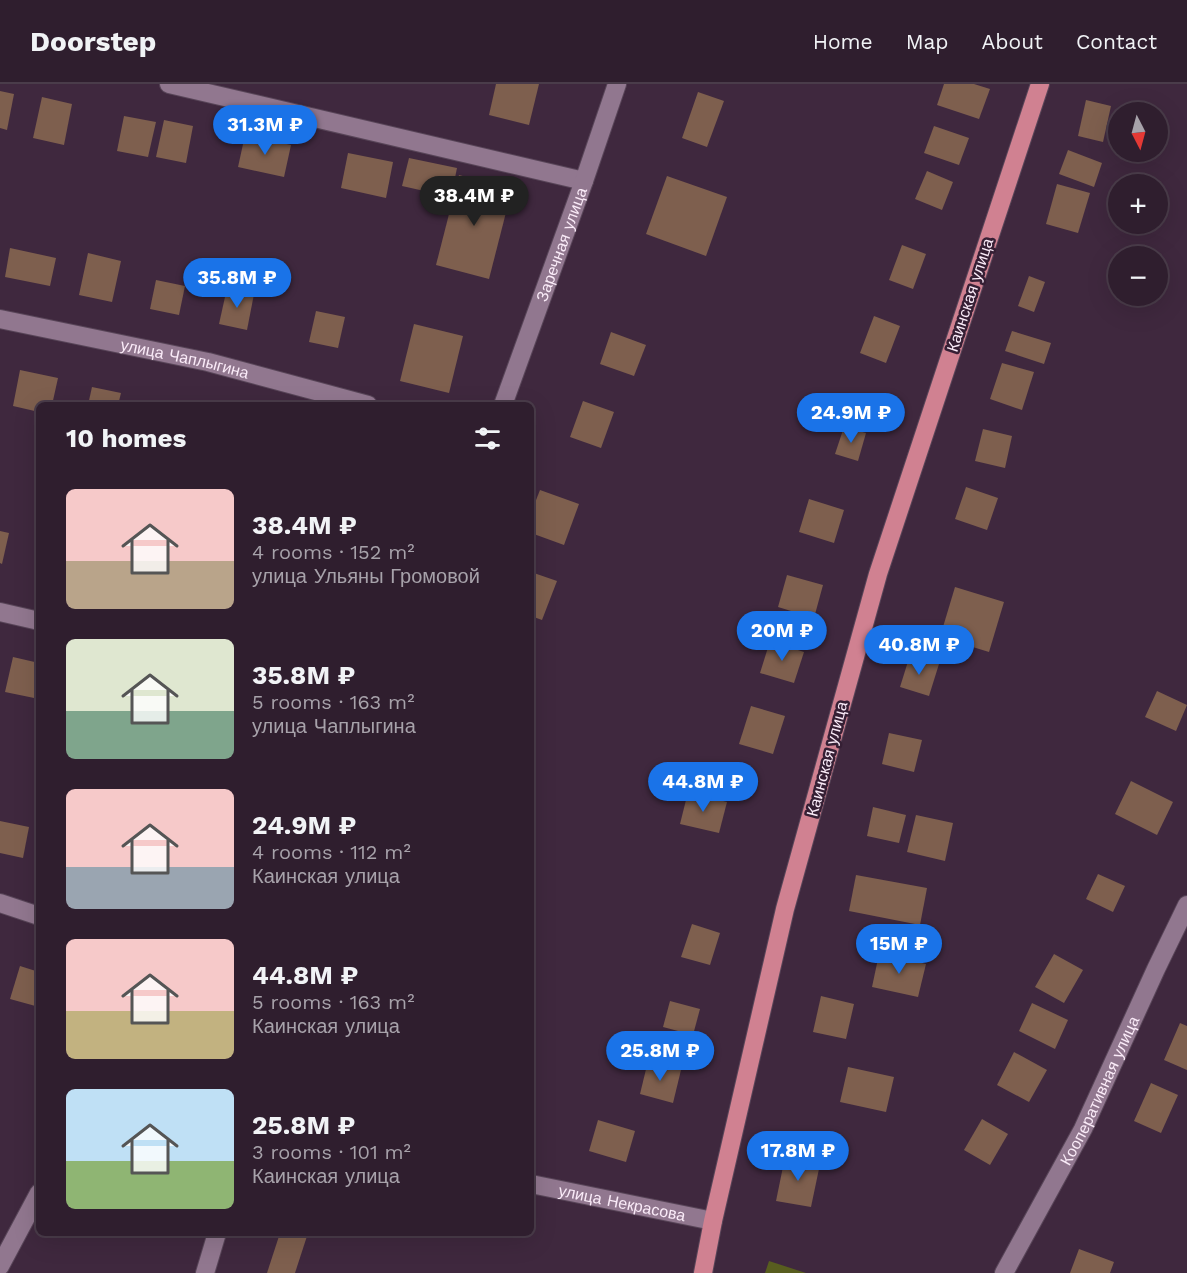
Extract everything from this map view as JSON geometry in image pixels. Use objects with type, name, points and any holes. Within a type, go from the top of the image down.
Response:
[{"type":"main road","name":"Каинская улица","points":[[703,1273],[785,909],[878,574],[1040,84]]},
{"type":"street","points":[[169,84],[584,180]]},
{"type":"street","name":"Заречная улица","points":[[504,402],[617,84]]},
{"type":"street","name":"улица Чаплыгина","points":[[0,319],[208,362],[357,402]]},
{"type":"street","points":[[0,612],[36,620]]},
{"type":"street","points":[[0,903],[36,915]]},
{"type":"street","name":"Кооперативная улица","points":[[1004,1273],[1083,1129],[1187,905]]},
{"type":"street","name":"улица Некрасова","points":[[534,1185],[713,1221]]},
{"type":"street","points":[[0,1266],[36,1199]]},
{"type":"street","points":[[205,1273],[216,1236]]},
{"type":"green space","points":[[769,1261],[806,1273],[765,1273]]},
{"type":"building","points":[[496,84],[539,84],[529,125],[489,115]]},
{"type":"building","points":[[944,84],[974,84],[990,89],[979,119],[937,105]]},
{"type":"building","points":[[0,91],[14,94],[7,130],[0,128]]},
{"type":"building","points":[[698,92],[724,101],[707,147],[682,138]]},
{"type":"building","points":[[42,97],[72,104],[64,145],[33,138]]},
{"type":"building","points":[[1086,100],[1108,105],[1108,120],[1103,142],[1078,136]]},
{"type":"building","points":[[124,116],[156,122],[148,157],[117,151]]},
{"type":"building","points":[[164,120],[193,126],[186,163],[156,157]]},
{"type":"building","points":[[934,126],[969,138],[959,165],[924,153]]},
{"type":"building","points":[[245,135],[291,145],[284,177],[238,167]]},
{"type":"building","points":[[1068,150],[1102,163],[1094,187],[1059,174]]},
{"type":"building","points":[[348,153],[393,162],[386,198],[341,188]]},
{"type":"building","points":[[409,158],[457,168],[451,197],[402,186]]},
{"type":"building","points":[[927,171],[953,182],[942,210],[915,199]]},
{"type":"building","points":[[459,175],[512,189],[489,279],[436,265]]},
{"type":"building","points":[[667,176],[727,197],[706,256],[646,234]]},
{"type":"building","points":[[1057,184],[1090,193],[1078,233],[1046,224]]},
{"type":"building","points":[[902,245],[926,254],[913,289],[889,280]]},
{"type":"building","points":[[10,248],[56,258],[50,286],[5,277]]},
{"type":"building","points":[[88,253],[121,261],[112,302],[79,295]]},
{"type":"building","points":[[1029,276],[1045,282],[1034,312],[1018,306]]},
{"type":"building","points":[[156,280],[185,286],[179,315],[150,309]]},
{"type":"building","points":[[227,288],[254,294],[247,330],[219,324]]},
{"type":"building","points":[[316,311],[345,317],[338,348],[309,342]]},
{"type":"building","points":[[874,316],[900,326],[886,363],[860,353]]},
{"type":"building","points":[[414,324],[463,336],[449,393],[400,381]]},
{"type":"building","points":[[1012,331],[1051,343],[1044,364],[1005,351]]},
{"type":"building","points":[[611,332],[646,345],[634,376],[600,364]]},
{"type":"building","points":[[1002,363],[1034,372],[1022,410],[990,399]]},
{"type":"building","points":[[20,370],[58,378],[53,402],[36,402],[36,411],[13,406]]},
{"type":"building","points":[[92,387],[121,393],[119,402],[89,402]]},
{"type":"building","points":[[583,401],[614,412],[601,448],[570,437]]},
{"type":"building","points":[[844,427],[866,433],[858,461],[835,454]]},
{"type":"building","points":[[983,429],[1012,436],[1005,468],[975,461]]},
{"type":"building","points":[[966,487],[998,498],[987,530],[955,519]]},
{"type":"building","points":[[540,490],[579,504],[564,545],[534,534],[534,505]]},
{"type":"building","points":[[809,499],[844,510],[834,543],[799,532]]},
{"type":"building","points":[[0,531],[9,533],[2,564],[0,563]]},
{"type":"building","points":[[534,573],[557,581],[542,620],[534,617]]},
{"type":"building","points":[[787,575],[823,585],[814,618],[778,607]]},
{"type":"building","points":[[955,587],[1004,602],[989,652],[940,637]]},
{"type":"building","points":[[770,641],[804,652],[794,683],[760,673]]},
{"type":"building","points":[[910,655],[939,664],[929,696],[900,687]]},
{"type":"building","points":[[13,657],[36,662],[36,698],[5,692]]},
{"type":"building","points":[[1157,691],[1187,705],[1176,731],[1145,717]]},
{"type":"building","points":[[751,706],[785,716],[773,754],[739,744]]},
{"type":"building","points":[[889,733],[922,740],[914,772],[882,764]]},
{"type":"building","points":[[1131,781],[1173,802],[1157,835],[1115,814]]},
{"type":"building","points":[[688,792],[727,802],[719,833],[680,824]]},
{"type":"building","points":[[873,807],[906,815],[899,843],[867,836]]},
{"type":"building","points":[[916,815],[953,823],[945,861],[907,852]]},
{"type":"building","points":[[0,821],[29,827],[23,858],[0,853]]},
{"type":"building","points":[[1098,874],[1125,886],[1113,912],[1086,899]]},
{"type":"building","points":[[856,875],[927,888],[920,925],[849,911]]},
{"type":"building","points":[[692,924],[720,933],[710,965],[681,957]]},
{"type":"building","points":[[879,954],[926,964],[918,997],[872,987]]},
{"type":"building","points":[[1054,954],[1083,970],[1064,1003],[1035,987]]},
{"type":"building","points":[[20,966],[36,971],[36,1006],[10,999]]},
{"type":"building","points":[[821,996],[854,1004],[846,1039],[813,1032]]},
{"type":"building","points":[[670,1001],[700,1009],[693,1035],[663,1027]]},
{"type":"building","points":[[1032,1003],[1068,1020],[1055,1049],[1019,1031]]},
{"type":"building","points":[[1180,1023],[1187,1026],[1187,1070],[1164,1060]]},
{"type":"building","points":[[1014,1052],[1047,1070],[1029,1102],[997,1085]]},
{"type":"building","points":[[648,1061],[681,1070],[673,1103],[640,1094]]},
{"type":"building","points":[[848,1067],[894,1077],[886,1112],[840,1102]]},
{"type":"building","points":[[1151,1083],[1178,1095],[1161,1133],[1134,1121]]},
{"type":"building","points":[[982,1119],[1008,1134],[990,1165],[964,1150]]},
{"type":"building","points":[[598,1120],[635,1131],[626,1162],[589,1151]]},
{"type":"building","points":[[785,1157],[820,1164],[811,1207],[776,1201]]},
{"type":"building","points":[[279,1236],[307,1236],[295,1273],[267,1273]]},
{"type":"building","points":[[1079,1249],[1114,1262],[1110,1273],[1070,1273]]}]
